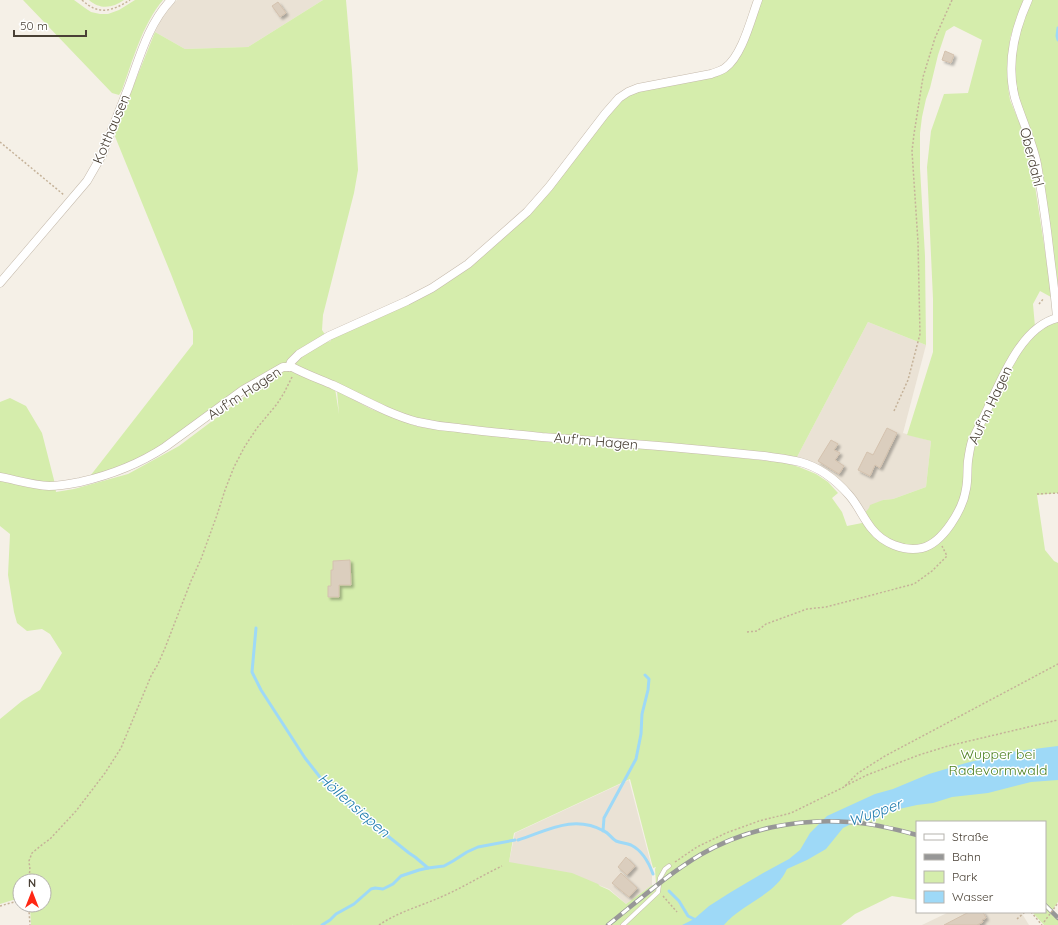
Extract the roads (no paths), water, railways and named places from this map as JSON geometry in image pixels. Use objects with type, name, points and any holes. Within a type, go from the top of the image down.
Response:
[{"type":"street","name":"Kotthausen","points":[[0,283],[87,181],[102,155],[143,48],[157,19],[171,0]]},
{"type":"street","points":[[293,368],[291,362],[299,354],[329,336],[407,301],[432,288],[468,264],[527,212],[549,187],[619,98],[638,88],[710,74],[726,67],[733,61],[739,51],[758,0]]},
{"type":"street","name":"Oberdahl","points":[[1028,0],[1018,26],[1013,45],[1011,76],[1015,97],[1031,140],[1037,166],[1058,318]]},
{"type":"street","name":"Auf'm Hagen","points":[[0,477],[52,486],[78,482],[114,473],[154,454],[243,390],[283,367],[293,368],[373,405],[417,422],[508,434],[735,453],[789,459],[801,462],[825,474],[840,485],[851,496],[873,531],[879,536],[888,542],[904,548],[917,549],[932,544],[939,538],[953,519],[963,500],[967,488],[968,456],[972,441],[1006,369],[1024,342],[1042,324],[1058,318]]},
{"type":"lane","points":[[623,925],[658,892],[660,878],[665,869],[669,866]]},
{"type":"water","name":"Wupper","points":[[1058,746],[1058,780],[1031,782],[988,793],[952,797],[933,803],[872,815],[843,828],[826,849],[787,869],[775,886],[731,917],[724,925],[682,925],[694,919],[709,906],[731,892],[789,859],[800,850],[810,833],[827,816],[875,794],[893,789],[929,774],[1010,752]]},
{"type":"waterway","points":[[1058,28],[1058,40]]},
{"type":"waterway","name":"Höllensiepen","points":[[256,628],[252,672],[261,690],[305,758],[323,781],[338,796],[428,868],[444,866],[478,847],[515,840]]},
{"type":"waterway","points":[[603,831],[604,818],[636,759],[641,734],[642,714],[648,690],[649,679],[645,675]]},
{"type":"waterway","name":"Höllensiepen","points":[[518,840],[560,826],[571,824],[593,826],[606,832],[616,841],[629,844],[639,851],[650,866],[653,874]]},
{"type":"waterway","points":[[322,925],[336,914],[354,904],[371,889],[383,889],[393,884],[401,876],[428,868]]},
{"type":"waterway","name":"Höllensiepen","points":[[669,891],[679,901],[688,916],[696,920]]},
{"type":"railway","points":[[608,925],[653,888],[688,862],[717,846],[753,832],[791,824],[830,821],[866,824],[916,835]]},
{"type":"railway","points":[[1046,906],[1058,918]]},
{"type":"park label","name":"Wupper bei Radevormwald","points":[[998,762]]}]
